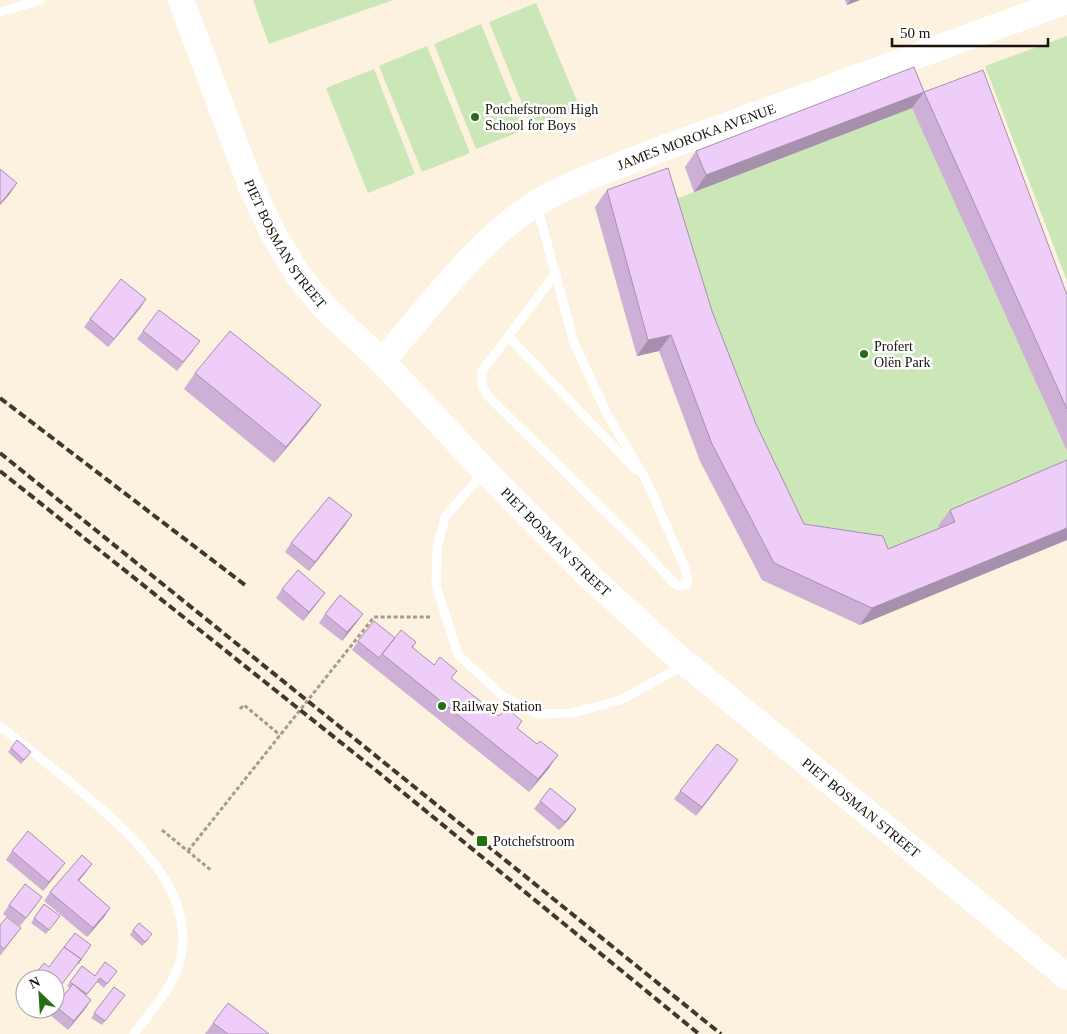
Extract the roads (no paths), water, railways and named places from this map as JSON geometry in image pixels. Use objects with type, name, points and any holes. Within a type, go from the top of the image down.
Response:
[{"type":"street","name":"PIET BOSMAN STREET","points":[[181,0],[252,186],[273,233],[312,293],[382,361],[485,471],[586,573],[687,664],[1067,977]]},
{"type":"street","name":"JAMES MOROKA AVENUE","points":[[382,361],[461,269],[505,227],[536,204],[594,176],[656,151],[1067,0]]},
{"type":"lane","points":[[0,12],[41,0]]},
{"type":"lane","points":[[536,204],[556,273],[574,343],[607,414],[646,480],[685,568],[688,579],[687,584],[684,586],[678,586],[673,582],[488,396],[482,386],[482,372],[556,273]]},
{"type":"lane","points":[[508,336],[646,480]]},
{"type":"lane","points":[[485,471],[445,517],[437,549],[436,585],[458,655],[504,697],[539,714],[572,713],[621,700],[687,664]]},
{"type":"lane","points":[[0,726],[106,814],[145,853],[166,881],[177,904],[184,937],[175,978],[134,1034]]},
{"type":"railway","points":[[0,398],[245,585]]},
{"type":"railway","points":[[0,453],[721,1034]]},
{"type":"railway","points":[[0,471],[378,772],[699,1034]]},
{"type":"place","name":"Potchefstroom High School for Boys","points":[[475,117]]},
{"type":"place","name":"Profert Olën Park","points":[[864,354]]},
{"type":"place","name":"Railway Station","points":[[442,706]]},
{"type":"place","name":"Potchefstroom","points":[[482,841]]}]
